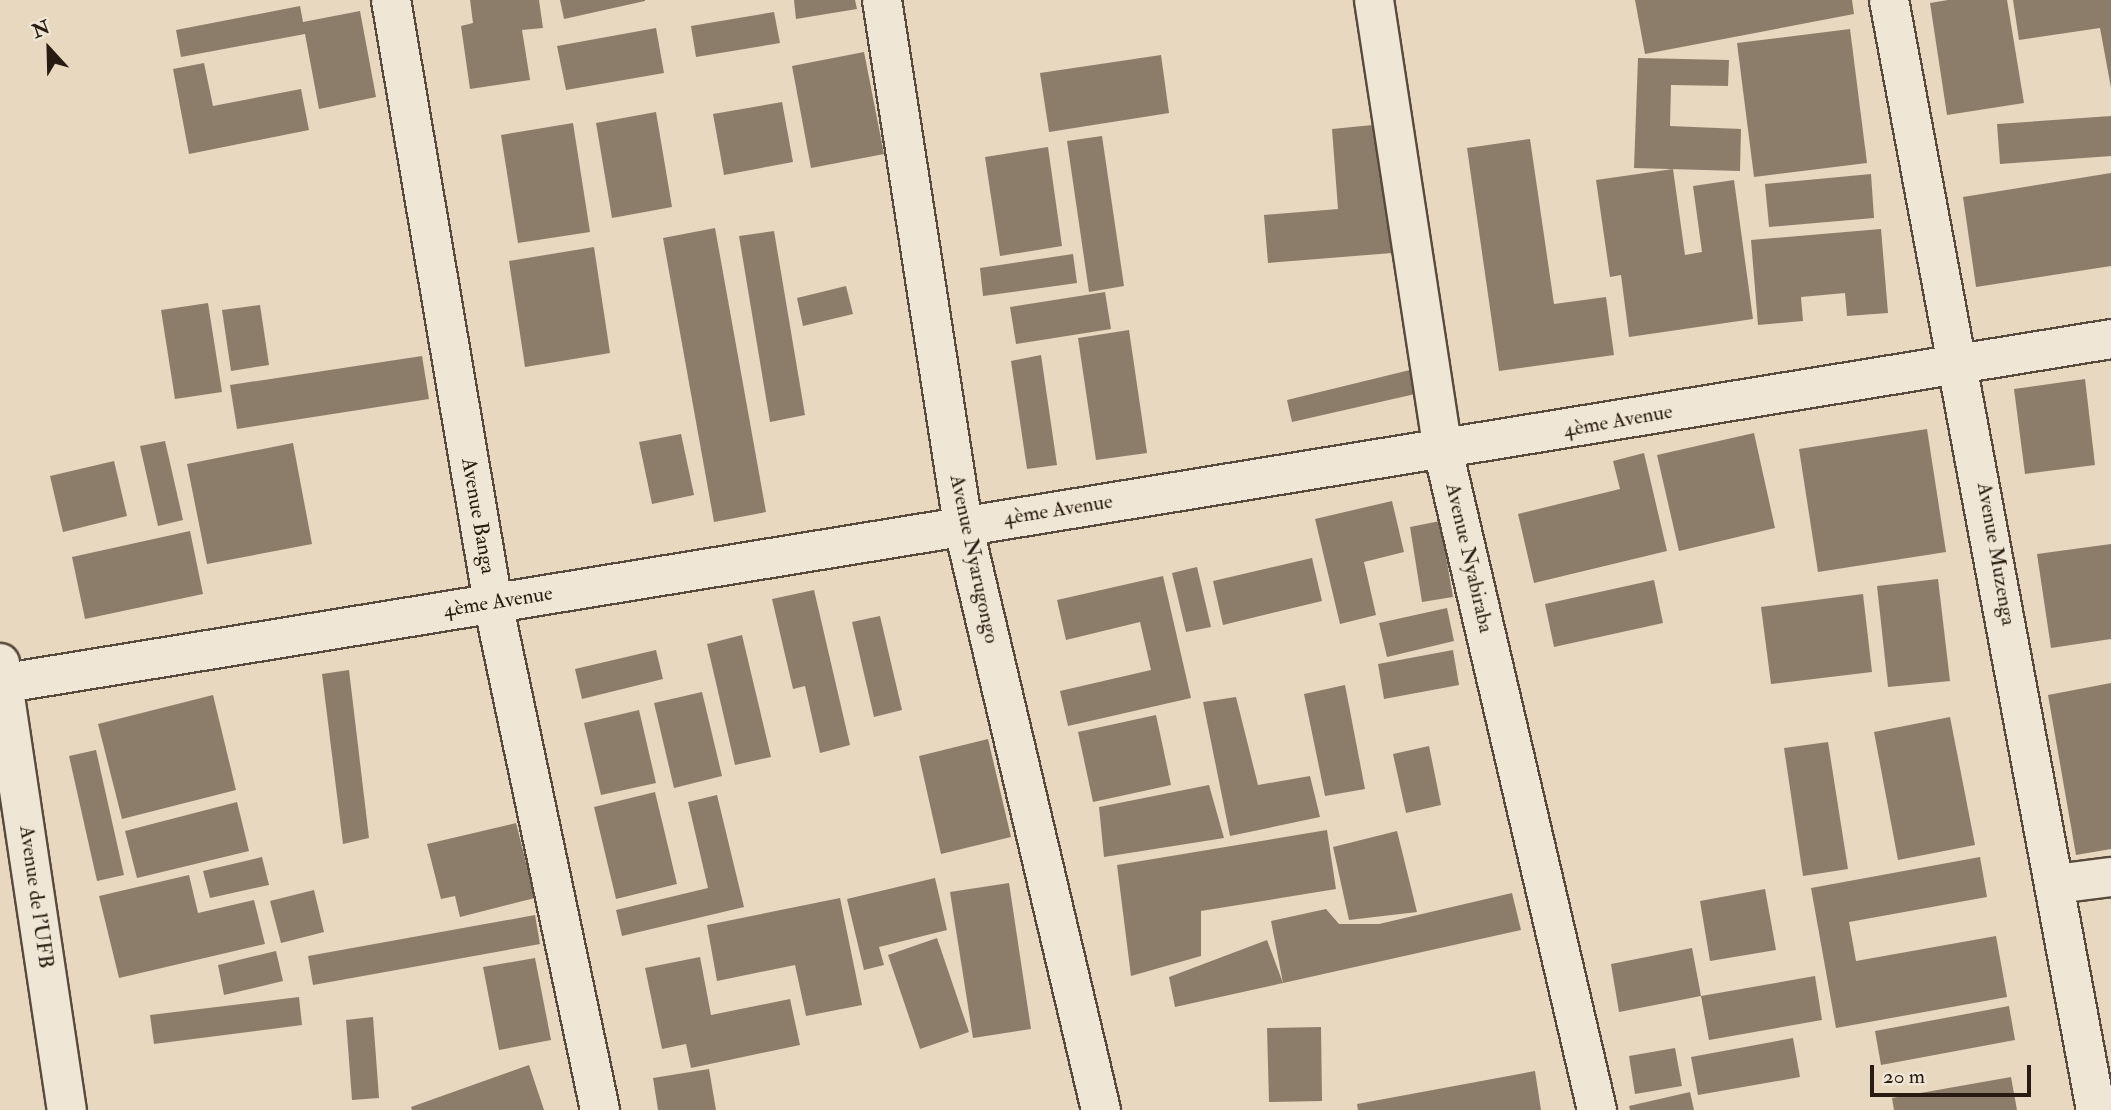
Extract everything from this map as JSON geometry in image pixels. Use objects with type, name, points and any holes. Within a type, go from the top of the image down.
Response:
[{"type":"street","name":"Avenue Banga","points":[[391,0],[493,603],[600,1110]]},
{"type":"street","name":"Avenue Nyarugongo","points":[[882,0],[963,524],[1101,1110]]},
{"type":"street","name":"Avenue Nyabiraba","points":[[1374,0],[1443,450],[1597,1110]]},
{"type":"street","name":"Avenue Muzenga","points":[[1889,0],[1961,363],[2096,1110]]},
{"type":"street","name":"4ème Avenue","points":[[2,677],[493,603],[963,524],[1443,450],[2111,339]]},
{"type":"street","name":"Avenue de l'UFB","points":[[2,677],[67,1110]]},
{"type":"street","points":[[2056,884],[2111,877]]},
{"type":"building","points":[[470,0],[539,0],[543,28],[522,30],[530,80],[470,89],[461,26],[473,23]]},
{"type":"building","points":[[560,0],[645,0],[645,1],[564,19]]},
{"type":"building","points":[[794,0],[855,0],[857,9],[796,19]]},
{"type":"building","points":[[1635,0],[1852,0],[1854,14],[1645,54]]},
{"type":"building","points":[[1948,0],[2007,0],[2024,103],[1947,115],[1930,3]]},
{"type":"building","points":[[2013,0],[2111,0],[2111,88],[2100,28],[2019,40]]},
{"type":"building","points":[[300,6],[303,22],[360,11],[376,97],[319,109],[305,34],[181,57],[176,30]]},
{"type":"building","points":[[774,12],[780,43],[696,57],[691,26]]},
{"type":"building","points":[[656,28],[664,73],[566,90],[557,46]]},
{"type":"building","points":[[1850,29],[1867,163],[1754,177],[1737,43]]},
{"type":"building","points":[[864,52],[884,154],[811,168],[792,66]]},
{"type":"building","points":[[1161,55],[1169,113],[1049,132],[1040,73]]},
{"type":"building","points":[[1638,58],[1729,60],[1728,86],[1671,85],[1670,126],[1741,129],[1740,171],[1634,168]]},
{"type":"building","points":[[204,63],[213,106],[301,89],[309,130],[189,154],[173,69]]},
{"type":"building","points":[[782,102],[793,162],[724,175],[713,114]]},
{"type":"building","points":[[656,112],[672,207],[612,218],[596,123]]},
{"type":"building","points":[[2111,116],[2111,156],[2000,164],[1997,124]]},
{"type":"building","points":[[573,123],[590,232],[518,243],[501,135]]},
{"type":"building","points":[[1383,124],[1392,253],[1268,263],[1264,215],[1338,209],[1332,129]]},
{"type":"building","points":[[1102,136],[1124,286],[1089,292],[1067,141]]},
{"type":"building","points":[[1530,139],[1554,304],[1606,297],[1614,355],[1499,371],[1467,148]]},
{"type":"building","points":[[1048,147],[1062,246],[1000,256],[985,157]]},
{"type":"building","points":[[1673,169],[1685,255],[1702,252],[1693,186],[1734,180],[1753,319],[1629,337],[1621,275],[1610,277],[1596,180]]},
{"type":"building","points":[[2111,173],[2111,266],[1976,287],[1963,197]]},
{"type":"building","points":[[1871,174],[1874,218],[1769,227],[1765,184]]},
{"type":"building","points":[[715,228],[766,512],[714,522],[663,238]]},
{"type":"building","points":[[1881,229],[1888,313],[1847,316],[1845,293],[1801,297],[1803,321],[1758,325],[1751,240]]},
{"type":"building","points":[[774,231],[805,415],[770,422],[739,236]]},
{"type":"building","points":[[594,247],[610,353],[525,367],[509,261]]},
{"type":"building","points":[[1073,254],[1077,283],[983,296],[980,268]]},
{"type":"building","points":[[846,286],[853,314],[803,326],[797,298]]},
{"type":"building","points":[[1105,292],[1111,329],[1016,344],[1010,307]]},
{"type":"building","points":[[208,303],[222,392],[175,399],[161,310]]},
{"type":"building","points":[[260,305],[269,365],[231,371],[222,310]]},
{"type":"building","points":[[1129,330],[1147,453],[1096,460],[1078,338]]},
{"type":"building","points":[[1041,355],[1057,465],[1027,469],[1011,361]]},
{"type":"building","points":[[422,356],[429,399],[237,429],[230,385]]},
{"type":"building","points":[[1418,368],[1424,392],[1292,422],[1287,400]]},
{"type":"building","points":[[2085,379],[2095,465],[2025,474],[2014,389]]},
{"type":"building","points":[[1927,429],[1946,552],[1818,572],[1799,449]]},
{"type":"building","points":[[1754,433],[1775,528],[1679,551],[1657,455]]},
{"type":"building","points":[[681,434],[694,495],[652,504],[639,442]]},
{"type":"building","points":[[165,441],[183,520],[158,526],[140,446]]},
{"type":"building","points":[[293,443],[312,544],[207,564],[187,464]]},
{"type":"building","points":[[1644,453],[1667,551],[1534,583],[1518,514],[1620,489],[1613,461]]},
{"type":"building","points":[[114,461],[127,516],[63,532],[50,476]]},
{"type":"building","points":[[1392,501],[1404,552],[1364,562],[1376,615],[1340,624],[1315,519]]},
{"type":"building","points":[[1440,521],[1453,597],[1422,602],[1410,527]]},
{"type":"building","points":[[190,531],[203,594],[85,619],[72,557]]},
{"type":"building","points":[[2111,544],[2111,639],[2051,648],[2037,554]]},
{"type":"building","points":[[1312,558],[1322,601],[1223,625],[1213,581]]},
{"type":"building","points":[[1197,567],[1211,627],[1186,632],[1172,573]]},
{"type":"building","points":[[1163,576],[1191,698],[1068,726],[1060,691],[1151,670],[1140,622],[1066,640],[1057,600]]},
{"type":"building","points":[[1938,579],[1950,681],[1888,687],[1877,586]]},
{"type":"building","points":[[1654,580],[1663,623],[1554,647],[1545,604]]},
{"type":"building","points":[[814,590],[850,745],[820,753],[805,686],[793,689],[772,599]]},
{"type":"building","points":[[1863,594],[1872,672],[1771,684],[1761,607]]},
{"type":"building","points":[[1447,608],[1454,641],[1387,657],[1379,623]]},
{"type":"building","points":[[880,616],[902,710],[874,717],[852,622]]},
{"type":"building","points":[[742,635],[771,757],[735,765],[707,644]]},
{"type":"building","points":[[656,650],[663,679],[582,699],[575,669]]},
{"type":"building","points":[[1453,650],[1459,685],[1384,699],[1378,664]]},
{"type":"building","points":[[349,670],[369,838],[343,844],[322,674]]},
{"type":"building","points":[[2111,683],[2111,849],[2076,855],[2048,695]]},
{"type":"building","points":[[1345,685],[1365,789],[1325,796],[1304,694]]},
{"type":"building","points":[[702,692],[722,776],[674,788],[654,703]]},
{"type":"building","points":[[213,695],[236,790],[122,819],[98,724]]},
{"type":"building","points":[[1236,697],[1258,785],[1310,776],[1320,817],[1230,836],[1203,702]]},
{"type":"building","points":[[639,710],[656,783],[601,795],[584,723]]},
{"type":"building","points":[[1156,715],[1171,785],[1093,802],[1078,732]]},
{"type":"building","points":[[1950,717],[1975,845],[1898,860],[1874,732]]},
{"type":"building","points":[[988,739],[1011,837],[941,854],[919,756]]},
{"type":"building","points":[[1828,742],[1848,869],[1803,876],[1784,748]]},
{"type":"building","points":[[1429,746],[1441,805],[1406,813],[1393,754]]},
{"type":"building","points":[[96,750],[124,875],[97,881],[69,756]]},
{"type":"building","points":[[1209,785],[1224,838],[1104,857],[1099,807]]},
{"type":"building","points":[[655,792],[677,884],[616,899],[594,807]]},
{"type":"building","points":[[717,795],[744,907],[622,936],[616,910],[708,888],[688,802]]},
{"type":"building","points":[[237,802],[249,851],[137,878],[125,831]]},
{"type":"building","points":[[516,823],[535,898],[460,917],[455,896],[441,899],[427,844]]},
{"type":"building","points":[[1327,830],[1336,889],[1201,911],[1201,956],[1131,976],[1117,865]]},
{"type":"building","points":[[1397,831],[1417,912],[1349,920],[1333,847]]},
{"type":"building","points":[[262,857],[269,885],[210,898],[203,871]]},
{"type":"building","points":[[1980,857],[1987,897],[1849,922],[1856,961],[1996,936],[2007,997],[1836,1028],[1811,888]]},
{"type":"building","points":[[189,875],[198,913],[254,900],[265,944],[119,978],[99,896]]},
{"type":"building","points":[[935,878],[947,930],[879,947],[884,965],[864,970],[847,899]]},
{"type":"building","points":[[1009,883],[1031,1029],[973,1038],[950,892]]},
{"type":"building","points":[[1765,889],[1776,950],[1710,961],[1700,901]]},
{"type":"building","points":[[314,890],[324,932],[281,943],[270,901]]},
{"type":"building","points":[[1512,893],[1521,930],[1283,983],[1271,921],[1326,909],[1339,924],[1379,924]]},
{"type":"building","points":[[840,898],[862,1005],[806,1016],[795,965],[717,981],[707,925]]},
{"type":"building","points":[[535,915],[540,944],[313,985],[308,956]]},
{"type":"building","points":[[937,938],[969,1032],[920,1049],[888,955]]},
{"type":"building","points":[[1267,940],[1283,983],[1175,1007],[1169,977]]},
{"type":"building","points":[[1692,948],[1701,996],[1619,1012],[1611,964]]},
{"type":"building","points":[[276,951],[283,981],[224,995],[218,965]]},
{"type":"building","points":[[700,957],[711,1015],[790,999],[800,1045],[691,1068],[686,1044],[662,1049],[645,968]]},
{"type":"building","points":[[535,958],[551,1040],[499,1050],[483,967]]},
{"type":"building","points":[[1815,976],[1822,1020],[1709,1040],[1701,996]]},
{"type":"building","points":[[299,997],[302,1025],[154,1044],[150,1015]]},
{"type":"building","points":[[2009,1006],[2015,1040],[1881,1065],[1875,1031]]},
{"type":"building","points":[[373,1017],[379,1098],[352,1100],[346,1020]]},
{"type":"building","points":[[1321,1027],[1322,1101],[1269,1102],[1267,1028]]},
{"type":"building","points":[[1793,1038],[1800,1077],[1698,1095],[1691,1057]]},
{"type":"building","points":[[1675,1048],[1682,1086],[1635,1094],[1629,1056]]},
{"type":"building","points":[[529,1065],[544,1110],[412,1110],[411,1107]]},
{"type":"building","points":[[709,1069],[716,1110],[658,1110],[653,1078]]},
{"type":"building","points":[[1535,1071],[1541,1110],[1358,1110],[1357,1104]]},
{"type":"building","points":[[2011,1077],[2017,1110],[1894,1110],[1892,1098]]},
{"type":"building","points":[[1690,1092],[1694,1110],[1630,1110],[1629,1106]]}]
